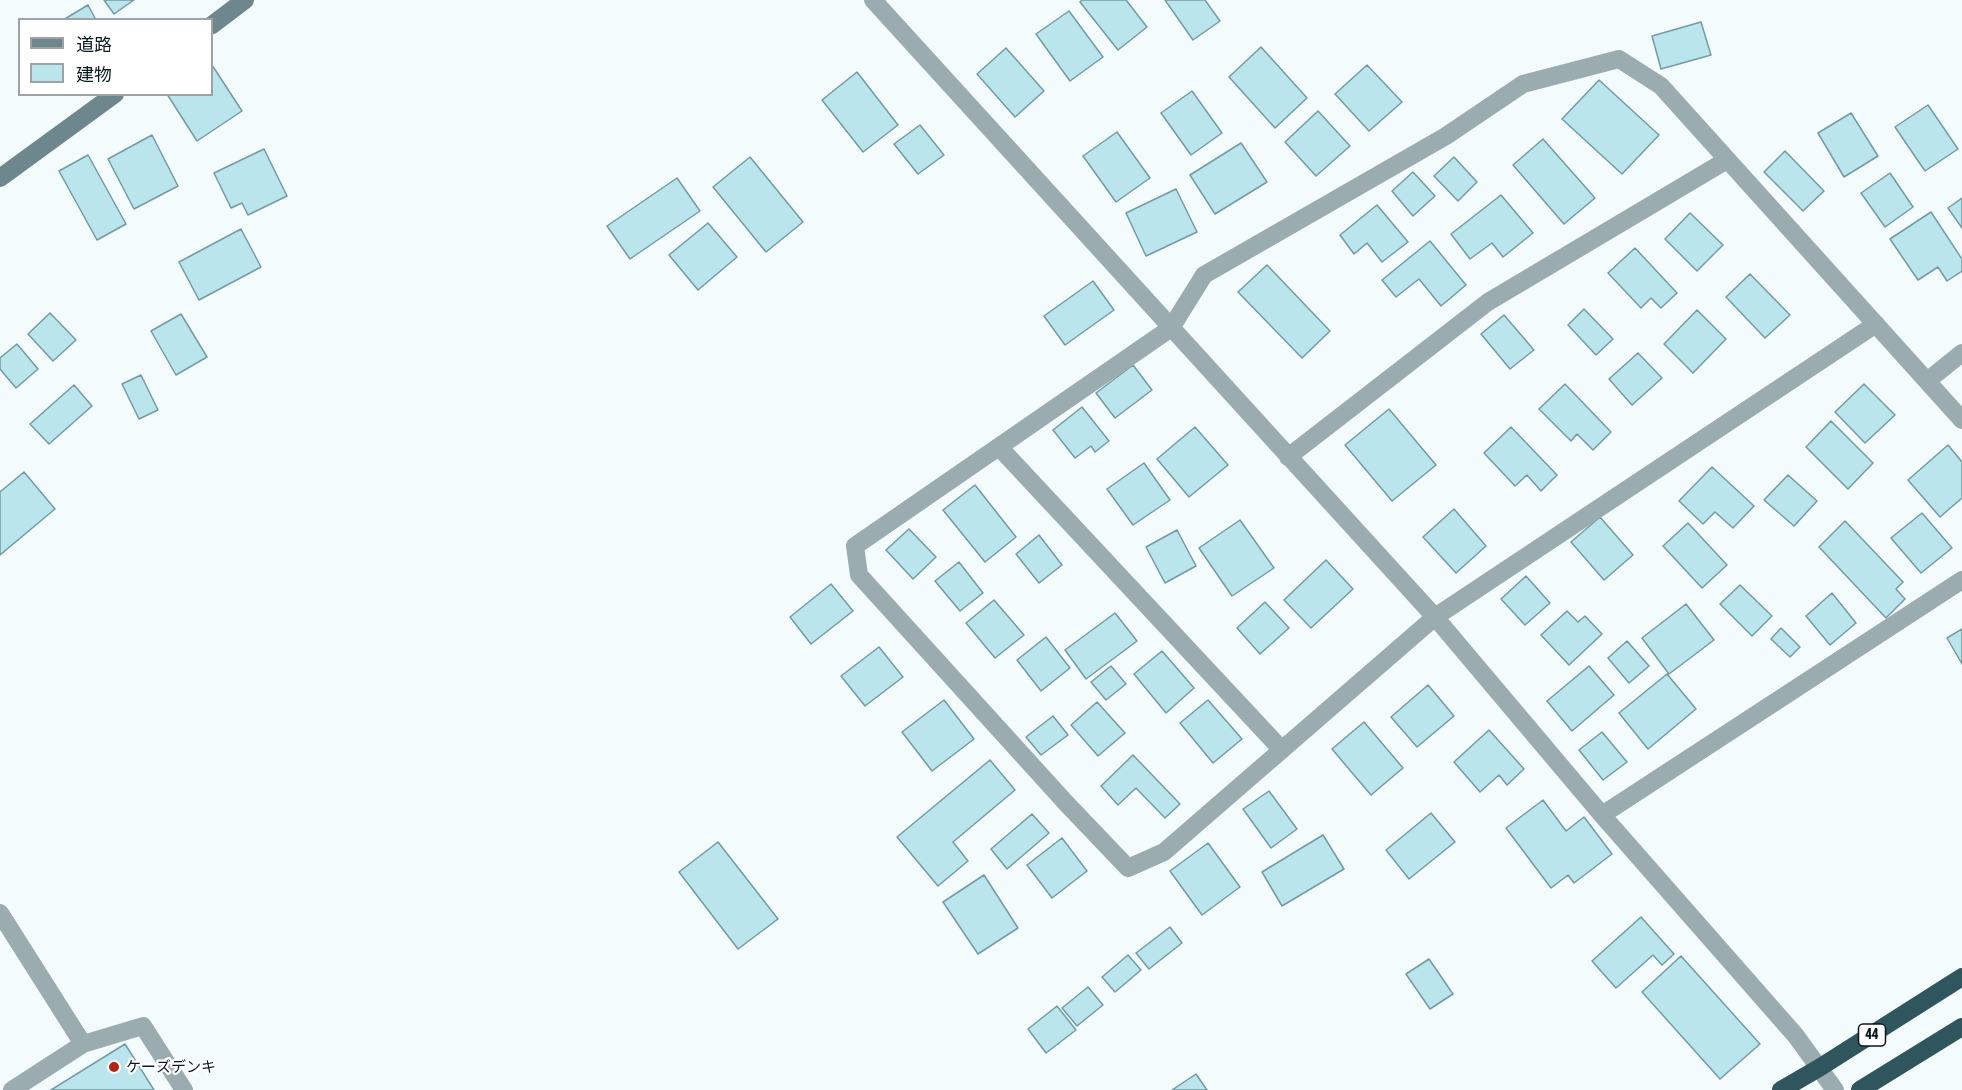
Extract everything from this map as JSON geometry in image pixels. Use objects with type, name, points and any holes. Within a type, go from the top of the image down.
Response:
[{"type":"highway","name":"44","points":[[1781,1090],[1962,977]]},
{"type":"highway","points":[[1860,1090],[1962,1027]]},
{"type":"street","points":[[213,24],[245,0]]},
{"type":"street","points":[[873,0],[1435,617],[1602,815],[1796,1036],[1835,1090]]},
{"type":"street","points":[[1876,324],[1435,617],[1164,852],[1128,868],[859,575],[855,546],[1172,328],[1204,275],[1446,136],[1523,84],[1619,59],[1661,86],[1727,160],[1876,324],[1962,420]]},
{"type":"street","points":[[0,178],[112,96]]},
{"type":"street","points":[[1288,457],[1488,302],[1727,160]]},
{"type":"street","points":[[1927,381],[1962,353]]},
{"type":"street","points":[[999,447],[1282,750]]},
{"type":"street","points":[[1602,815],[1962,580]]},
{"type":"street","points":[[0,913],[83,1044]]},
{"type":"street","points":[[12,1090],[83,1044],[142,1026],[184,1090]]},
{"type":"building","points":[[104,0],[134,0],[114,14]]},
{"type":"building","points":[[1082,0],[1126,0],[1147,27],[1118,50],[1080,2]]},
{"type":"building","points":[[1165,0],[1205,0],[1220,21],[1193,40]]},
{"type":"building","points":[[88,5],[95,18],[66,18]]},
{"type":"building","points":[[1069,11],[1103,57],[1070,81],[1036,34]]},
{"type":"building","points":[[1701,22],[1711,55],[1661,69],[1652,36]]},
{"type":"building","points":[[1261,47],[1307,98],[1275,128],[1229,77]]},
{"type":"building","points":[[1006,48],[1044,91],[1015,117],[977,74]]},
{"type":"building","points":[[1367,65],[1402,102],[1369,131],[1335,94]]},
{"type":"building","points":[[213,67],[242,111],[197,141],[168,96],[213,96]]},
{"type":"building","points":[[857,72],[898,125],[863,152],[822,100]]},
{"type":"building","points":[[1599,80],[1659,135],[1622,174],[1562,119]]},
{"type":"building","points":[[1192,91],[1222,133],[1191,155],[1161,113]]},
{"type":"building","points":[[1928,105],[1958,149],[1925,171],[1895,127]]},
{"type":"building","points":[[1318,111],[1350,146],[1316,176],[1285,142]]},
{"type":"building","points":[[1851,113],[1878,156],[1844,177],[1818,133]]},
{"type":"building","points":[[920,125],[944,155],[918,174],[894,144]]},
{"type":"building","points":[[1117,132],[1150,178],[1116,202],[1083,156]]},
{"type":"building","points":[[152,135],[178,186],[134,209],[108,159]]},
{"type":"building","points":[[1543,139],[1595,198],[1564,224],[1513,165]]},
{"type":"building","points":[[1241,143],[1267,182],[1215,214],[1190,175]]},
{"type":"building","points":[[264,149],[287,196],[248,215],[242,203],[231,208],[214,173]]},
{"type":"building","points":[[1785,151],[1824,191],[1803,211],[1764,172]]},
{"type":"building","points":[[88,155],[126,224],[97,240],[59,171]]},
{"type":"building","points":[[750,157],[803,222],[766,252],[713,187]]},
{"type":"building","points":[[1454,157],[1477,182],[1458,201],[1434,176]]},
{"type":"building","points":[[1413,172],[1435,196],[1413,216],[1392,191]]},
{"type":"building","points":[[1890,173],[1913,207],[1885,227],[1861,193]]},
{"type":"building","points":[[677,178],[700,211],[630,259],[607,226]]},
{"type":"building","points":[[1176,189],[1197,232],[1146,256],[1126,213]]},
{"type":"building","points":[[1501,195],[1533,233],[1503,257],[1492,243],[1470,259],[1451,234]]},
{"type":"building","points":[[1962,198],[1962,228],[1948,208]]},
{"type":"building","points":[[1377,205],[1408,242],[1382,262],[1367,243],[1354,254],[1340,235]]},
{"type":"building","points":[[1931,212],[1962,259],[1962,271],[1947,281],[1938,267],[1918,280],[1890,239]]},
{"type":"building","points":[[1690,213],[1723,245],[1697,271],[1665,239]]},
{"type":"building","points":[[708,223],[737,257],[698,290],[669,255]]},
{"type":"building","points":[[241,229],[261,267],[199,300],[179,262]]},
{"type":"building","points":[[1430,241],[1466,285],[1441,306],[1419,279],[1396,297],[1382,280]]},
{"type":"building","points":[[1635,248],[1677,293],[1661,308],[1651,298],[1641,308],[1608,273]]},
{"type":"building","points":[[1267,265],[1330,331],[1302,358],[1238,292]]},
{"type":"building","points":[[1750,274],[1790,315],[1765,338],[1726,297]]},
{"type":"building","points":[[1093,281],[1114,310],[1065,345],[1044,316]]},
{"type":"building","points":[[1584,309],[1613,339],[1596,355],[1568,325]]},
{"type":"building","points":[[1697,310],[1726,339],[1693,373],[1664,344]]},
{"type":"building","points":[[50,313],[76,340],[53,361],[28,334]]},
{"type":"building","points":[[181,314],[207,357],[176,375],[151,331]]},
{"type":"building","points":[[1504,315],[1534,350],[1510,369],[1481,334]]},
{"type":"building","points":[[17,344],[38,369],[16,388],[0,369],[0,358]]},
{"type":"building","points":[[1638,353],[1662,378],[1632,405],[1609,379]]},
{"type":"building","points":[[1133,365],[1152,390],[1115,418],[1096,393]]},
{"type":"building","points":[[141,375],[158,410],[139,419],[122,384]]},
{"type":"building","points":[[1565,384],[1611,432],[1593,450],[1577,434],[1571,441],[1539,409]]},
{"type":"building","points":[[1864,384],[1895,415],[1865,443],[1835,412]]},
{"type":"building","points":[[74,385],[92,406],[49,444],[30,424]]},
{"type":"building","points":[[1082,407],[1109,441],[1095,452],[1091,446],[1075,458],[1053,430]]},
{"type":"building","points":[[1389,409],[1436,465],[1392,501],[1345,445]]},
{"type":"building","points":[[1831,421],[1873,463],[1848,489],[1806,447]]},
{"type":"building","points":[[1195,427],[1228,465],[1189,497],[1157,459]]},
{"type":"building","points":[[1511,427],[1557,475],[1541,491],[1527,475],[1515,486],[1484,453]]},
{"type":"building","points":[[1948,445],[1962,462],[1962,498],[1940,517],[1908,480]]},
{"type":"building","points":[[1144,463],[1170,500],[1133,525],[1107,489]]},
{"type":"building","points":[[1712,467],[1754,506],[1733,528],[1715,512],[1703,524],[1679,501]]},
{"type":"building","points":[[24,472],[55,509],[0,555],[0,492]]},
{"type":"building","points":[[1788,475],[1817,501],[1794,526],[1764,500]]},
{"type":"building","points":[[975,485],[1016,537],[985,562],[943,510]]},
{"type":"building","points":[[1454,509],[1486,546],[1456,573],[1423,537]]},
{"type":"building","points":[[1922,513],[1952,548],[1921,573],[1891,538]]},
{"type":"building","points":[[1600,517],[1633,555],[1604,580],[1571,542]]},
{"type":"building","points":[[1240,520],[1274,568],[1232,596],[1199,548]]},
{"type":"building","points":[[1845,521],[1903,582],[1896,589],[1905,599],[1886,618],[1819,547]]},
{"type":"building","points":[[1688,523],[1727,565],[1702,588],[1663,546]]},
{"type":"building","points":[[909,529],[936,557],[913,579],[886,550]]},
{"type":"building","points":[[1177,530],[1196,566],[1165,583],[1146,547]]},
{"type":"building","points":[[1039,535],[1062,565],[1039,583],[1016,554]]},
{"type":"building","points":[[1326,560],[1353,589],[1311,628],[1284,600]]},
{"type":"building","points":[[959,562],[983,593],[960,611],[935,581]]},
{"type":"building","points":[[1526,576],[1550,603],[1525,625],[1501,599]]},
{"type":"building","points":[[831,584],[853,611],[811,644],[790,617]]},
{"type":"building","points":[[1740,585],[1772,616],[1752,636],[1720,604]]},
{"type":"building","points":[[1832,593],[1856,623],[1830,645],[1806,616]]},
{"type":"building","points":[[994,600],[1024,635],[995,658],[966,623]]},
{"type":"building","points":[[1265,602],[1289,628],[1260,654],[1237,628]]},
{"type":"building","points":[[1686,604],[1714,640],[1669,674],[1642,638]]},
{"type":"building","points":[[1567,611],[1578,622],[1585,616],[1602,634],[1569,665],[1541,635]]},
{"type":"building","points":[[1115,613],[1137,641],[1086,679],[1065,650]]},
{"type":"building","points":[[1781,628],[1800,647],[1790,657],[1771,639]]},
{"type":"building","points":[[1962,629],[1962,664],[1947,638]]},
{"type":"building","points":[[1046,637],[1070,668],[1041,691],[1017,660]]},
{"type":"building","points":[[1627,641],[1649,666],[1629,683],[1608,658]]},
{"type":"building","points":[[879,647],[903,677],[865,706],[841,676]]},
{"type":"building","points":[[1162,651],[1194,688],[1166,713],[1134,674]]},
{"type":"building","points":[[1111,666],[1126,684],[1106,700],[1091,682]]},
{"type":"building","points":[[1589,666],[1614,695],[1572,731],[1547,701]]},
{"type":"building","points":[[1667,674],[1696,709],[1648,749],[1619,713]]},
{"type":"building","points":[[1428,685],[1454,716],[1417,747],[1391,717]]},
{"type":"building","points":[[944,700],[974,739],[932,771],[902,732]]},
{"type":"building","points":[[1208,700],[1242,739],[1213,763],[1180,723]]},
{"type":"building","points":[[1097,702],[1125,733],[1098,756],[1071,725]]},
{"type":"building","points":[[1053,716],[1068,735],[1041,755],[1026,737]]},
{"type":"building","points":[[1364,722],[1403,768],[1371,795],[1332,749]]},
{"type":"building","points":[[1489,730],[1524,769],[1507,785],[1499,775],[1480,792],[1454,762]]},
{"type":"building","points":[[1602,732],[1627,762],[1603,780],[1579,750]]},
{"type":"building","points":[[1133,755],[1180,804],[1165,818],[1136,788],[1118,805],[1101,786]]},
{"type":"building","points":[[990,760],[1015,790],[953,842],[968,861],[938,886],[897,837]]},
{"type":"building","points":[[1269,791],[1297,829],[1271,848],[1243,809]]},
{"type":"building","points":[[1543,800],[1566,831],[1584,817],[1612,854],[1574,883],[1568,875],[1551,888],[1506,828]]},
{"type":"building","points":[[1431,813],[1455,842],[1409,879],[1386,850]]},
{"type":"building","points":[[1032,814],[1049,833],[1007,869],[991,849]]},
{"type":"building","points":[[1323,835],[1344,869],[1282,906],[1262,872]]},
{"type":"building","points":[[1062,838],[1087,871],[1052,898],[1027,865]]},
{"type":"building","points":[[718,842],[778,919],[738,949],[679,872]]},
{"type":"building","points":[[1208,843],[1240,887],[1202,915],[1170,871]]},
{"type":"building","points":[[984,875],[1018,928],[978,954],[943,902]]},
{"type":"building","points":[[1641,917],[1674,954],[1662,965],[1653,955],[1616,988],[1592,961]]},
{"type":"building","points":[[1170,927],[1182,943],[1149,969],[1136,953]]},
{"type":"building","points":[[1128,955],[1141,970],[1115,992],[1102,977]]},
{"type":"building","points":[[1681,956],[1760,1044],[1720,1079],[1642,992]]},
{"type":"building","points":[[1429,959],[1453,994],[1430,1009],[1406,974]]},
{"type":"building","points":[[1088,987],[1103,1005],[1077,1026],[1062,1008]]},
{"type":"building","points":[[1057,1006],[1076,1030],[1046,1053],[1028,1029]]},
{"type":"building","name":"ケーズデンキ","points":[[125,1044],[154,1090],[51,1090]]},
{"type":"building","points":[[1196,1074],[1207,1090],[1172,1090]]},
{"type":"place","name":"ケーズデンキ","points":[[114,1067]]}]
